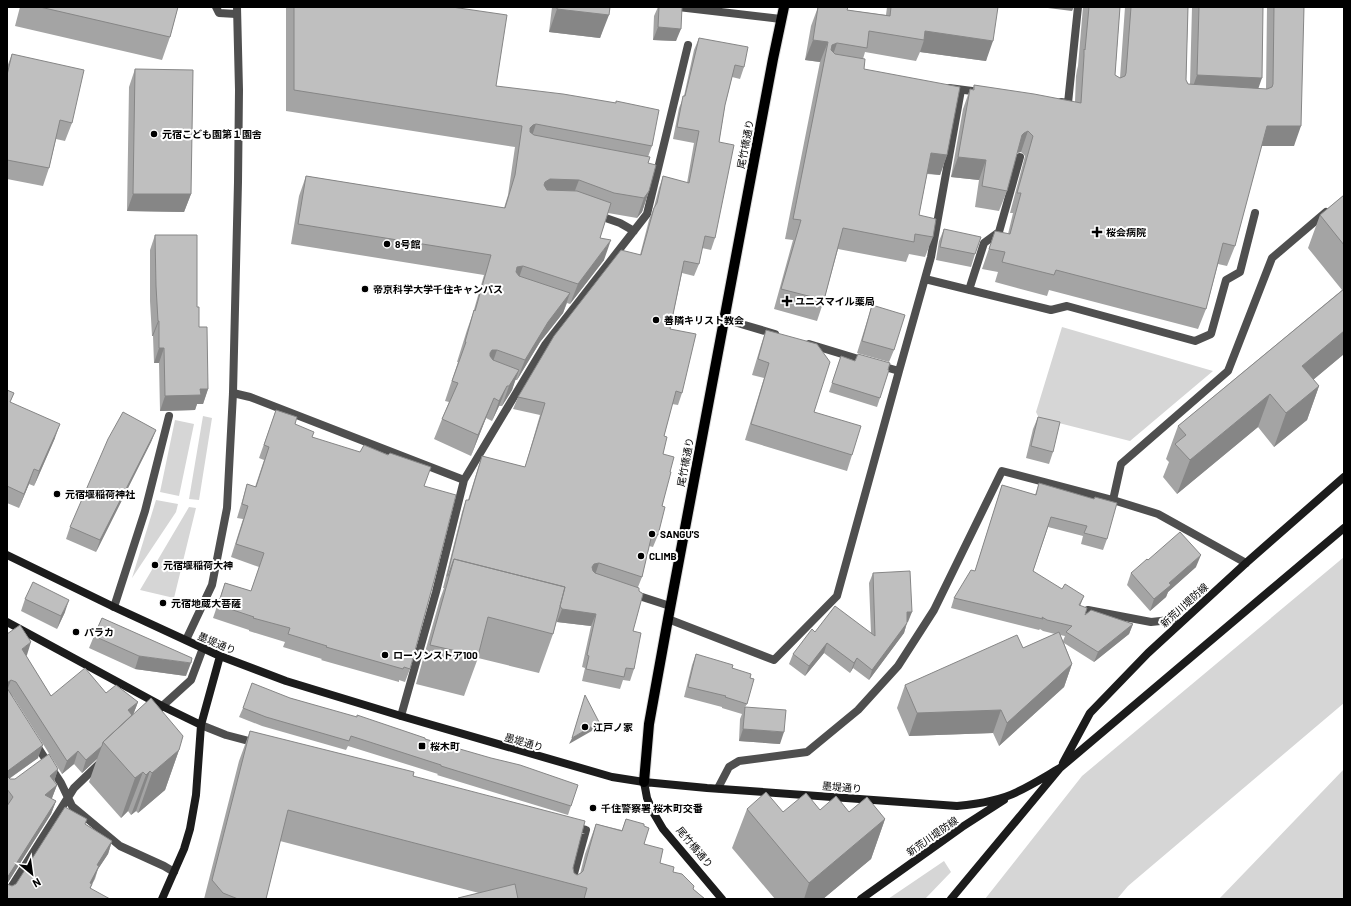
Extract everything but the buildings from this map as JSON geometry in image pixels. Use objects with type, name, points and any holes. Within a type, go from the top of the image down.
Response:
[{"type":"main road","name":"尾竹橋通り","points":[[722,899],[663,829],[647,798],[644,782],[649,724],[670,606],[784,7]]},
{"type":"main road","name":"新荒川堤防線","points":[[1060,768],[1090,713],[1148,653],[1178,624],[1344,477]]},
{"type":"main road","name":"新荒川堤防線","points":[[950,899],[1060,768],[1344,528]]},
{"type":"main road","name":"墨堤通り","points":[[7,555],[220,656],[286,681],[612,777],[644,782],[957,806],[995,800],[1017,792],[1060,768]]},
{"type":"main road","points":[[7,622],[162,706],[201,725]]},
{"type":"main road","points":[[162,899],[184,849],[190,829],[196,795],[201,725],[220,656]]},
{"type":"main road","name":"新荒川堤防線","points":[[861,899],[962,827],[1017,792]]},
{"type":"street","points":[[186,640],[212,585],[226,519],[233,393],[239,90],[237,11],[219,13],[216,7]]},
{"type":"street","points":[[678,7],[781,19]]},
{"type":"street","points":[[1052,101],[1068,102],[1078,7]]},
{"type":"street","points":[[401,716],[440,593],[464,480],[516,386],[568,309],[647,214],[652,173],[688,45]]},
{"type":"street","points":[[940,87],[992,94]]},
{"type":"street","points":[[668,619],[774,660],[837,596],[898,371],[932,257],[961,90]]},
{"type":"street","points":[[970,290],[984,243],[999,232],[1020,157]]},
{"type":"street","points":[[1113,500],[1121,464],[1228,371],[1272,258],[1332,208]]},
{"type":"street","points":[[925,279],[1051,310],[1067,306],[1195,341],[1211,334],[1226,280],[1240,272],[1255,212]]},
{"type":"street","points":[[592,213],[620,223],[634,231]]},
{"type":"street","points":[[724,319],[781,336]]},
{"type":"street","points":[[803,343],[898,371]]},
{"type":"street","points":[[233,393],[250,397],[464,480]]},
{"type":"street","points":[[114,607],[145,511],[169,416]]},
{"type":"street","points":[[718,788],[729,767],[739,761],[807,752],[858,710],[898,666],[934,610],[1002,471],[1113,500],[1158,514],[1246,563]]},
{"type":"street","points":[[628,592],[670,606]]},
{"type":"street","points":[[1088,610],[1152,622],[1170,620],[1178,624]]},
{"type":"street","points":[[152,716],[191,680],[203,648]]},
{"type":"street","points":[[201,725],[226,735],[264,744]]},
{"type":"street","points":[[30,735],[42,762],[68,796],[72,806],[120,846],[174,872]]},
{"type":"street","points":[[7,894],[68,796],[74,788],[108,756]]},
{"type":"street","points":[[564,824],[586,830],[567,899]]},
{"type":"shaded area","points":[[1062,327],[1213,371],[1130,441],[1039,418],[1036,412]]},
{"type":"shaded area","points":[[203,416],[212,418],[199,500],[189,499]]},
{"type":"shaded area","points":[[175,420],[194,424],[179,496],[160,492]]},
{"type":"shaded area","points":[[156,500],[178,504],[176,512],[132,578]]},
{"type":"shaded area","points":[[189,507],[196,508],[174,598],[140,590]]},
{"type":"shaded area","points":[[1344,557],[1344,703],[1128,886],[1117,899],[985,899],[1082,776]]},
{"type":"shaded area","points":[[1344,769],[1344,899],[1219,899]]},
{"type":"shaded area","points":[[944,861],[951,872],[925,899],[888,899]]},
{"type":"place","name":"元宿こども園第１園舎","points":[[154,134]]},
{"type":"place","name":"桜会病院","points":[[1097,232]]},
{"type":"place","name":"8号館","points":[[387,244]]},
{"type":"place","name":"帝京科学大学千住キャンパス","points":[[365,289]]},
{"type":"place","name":"ユニスマイル薬局","points":[[787,301]]},
{"type":"place","name":"善隣キリスト教会","points":[[656,320]]},
{"type":"place","name":"元宿堰稲荷神社","points":[[57,494]]},
{"type":"place","name":"SANGU'S","points":[[652,534]]},
{"type":"place","name":"CLIMB","points":[[641,556]]},
{"type":"place","name":"元宿堰稲荷大神","points":[[155,565]]},
{"type":"place","name":"元宿地蔵大菩薩","points":[[163,603]]},
{"type":"place","name":"パラカ","points":[[76,632]]},
{"type":"place","name":"ローソンストア100","points":[[385,655]]},
{"type":"place","name":"江戸ノ家","points":[[585,727]]},
{"type":"place","name":"桜木町","points":[[422,746]]},
{"type":"place","name":"千住警察署 桜木町交番","points":[[593,808]]}]
